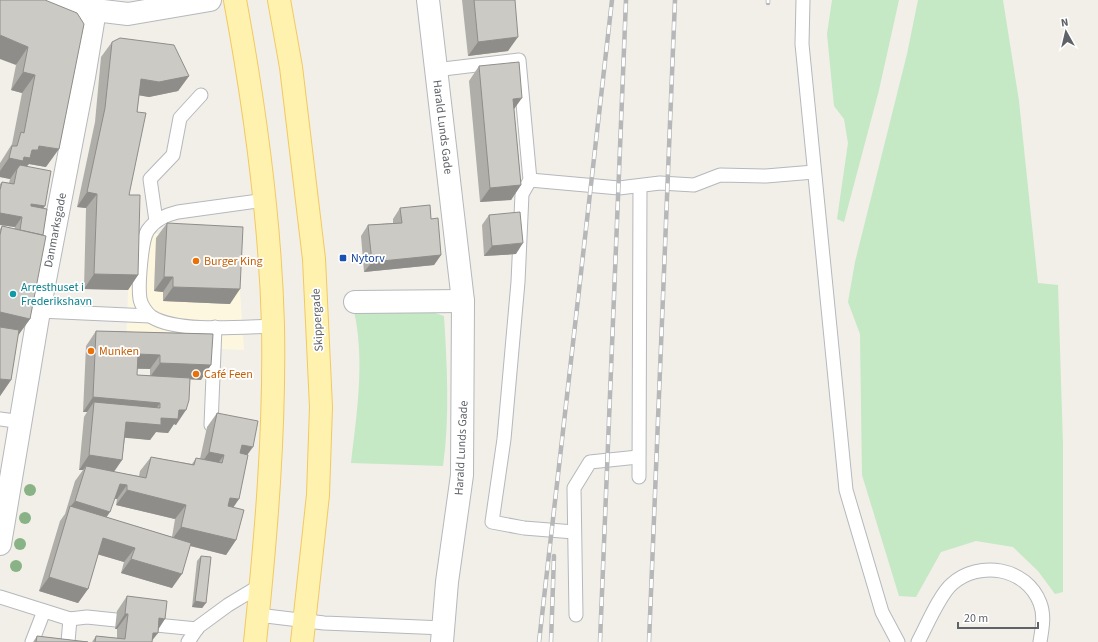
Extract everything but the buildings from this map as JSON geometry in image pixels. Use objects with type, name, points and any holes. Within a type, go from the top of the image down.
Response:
[{"type":"main road","points":[[235,0],[255,117],[265,200],[273,326],[271,470],[255,642]]},
{"type":"main road","name":"Skippergade","points":[[278,0],[290,66],[314,260],[321,407],[318,495],[302,642]]},
{"type":"street","points":[[39,0],[57,7],[102,5],[128,14],[210,0]]},
{"type":"street","name":"Harald Lunds Gade","points":[[428,0],[463,301],[462,475],[447,582],[443,635]]},
{"type":"street","name":"Danmarksgade","points":[[0,544],[22,422],[39,311],[84,77],[102,5]]},
{"type":"street","points":[[355,302],[463,301]]},
{"type":"lane","points":[[804,0],[802,44],[846,490],[882,612],[898,642]]},
{"type":"lane","points":[[435,70],[519,60],[530,180],[522,194],[518,282],[504,439],[492,522],[524,528],[574,532]]},
{"type":"lane","points":[[156,221],[150,178],[173,155],[180,118],[201,95]]},
{"type":"lane","points":[[530,180],[619,188],[660,183],[694,185],[720,175],[766,176],[814,172]]},
{"type":"lane","points":[[639,476],[640,186]]},
{"type":"lane","points":[[150,316],[140,300],[142,243],[147,231],[156,221],[165,215],[178,212],[265,200]]},
{"type":"lane","points":[[39,311],[150,316],[170,324],[216,327],[273,326]]},
{"type":"lane","points":[[211,425],[216,327]]},
{"type":"lane","points":[[0,419],[22,422]]},
{"type":"lane","points":[[576,615],[574,488],[590,462],[638,457]]},
{"type":"lane","points":[[918,642],[951,584],[969,573],[990,569],[1010,573],[1028,585],[1040,602],[1043,623],[1040,642]]},
{"type":"lane","points":[[188,642],[196,629],[228,605],[261,585]]},
{"type":"lane","points":[[0,597],[70,619],[86,617],[116,620]]},
{"type":"lane","points":[[32,642],[44,611]]},
{"type":"lane","points":[[258,615],[443,635]]},
{"type":"lane","points":[[68,642],[70,619]]},
{"type":"lane","points":[[156,625],[196,629]]},
{"type":"shaded area","points":[[236,232],[244,350],[126,345],[128,290],[135,234]]},
{"type":"green space","points":[[832,0],[899,0],[879,90],[844,222],[837,219],[848,143],[844,119],[834,106],[827,34]]},
{"type":"green space","points":[[918,0],[1003,0],[1019,101],[1038,283],[1058,285],[1063,445],[1063,592],[1055,594],[1038,571],[1013,547],[976,541],[941,552],[916,597],[899,596],[862,475],[860,334],[848,302],[855,262],[907,54]]},
{"type":"green space","points":[[354,311],[435,313],[444,316],[447,373],[447,429],[443,466],[351,463],[359,387],[359,348]]},
{"type":"railway","points":[[539,642],[612,0]]},
{"type":"railway","points":[[600,642],[626,0]]},
{"type":"railway","points":[[649,642],[675,0]]},
{"type":"railway","points":[[551,642],[554,556]]},
{"type":"place","name":"Nytorv","points":[[343,258]]},
{"type":"place","name":"Burger King","points":[[196,261]]},
{"type":"place","name":"Arresthuset i Frederikshavn","points":[[13,294]]},
{"type":"place","name":"Munken","points":[[91,351]]},
{"type":"place","name":"Café Feen","points":[[196,374]]}]
